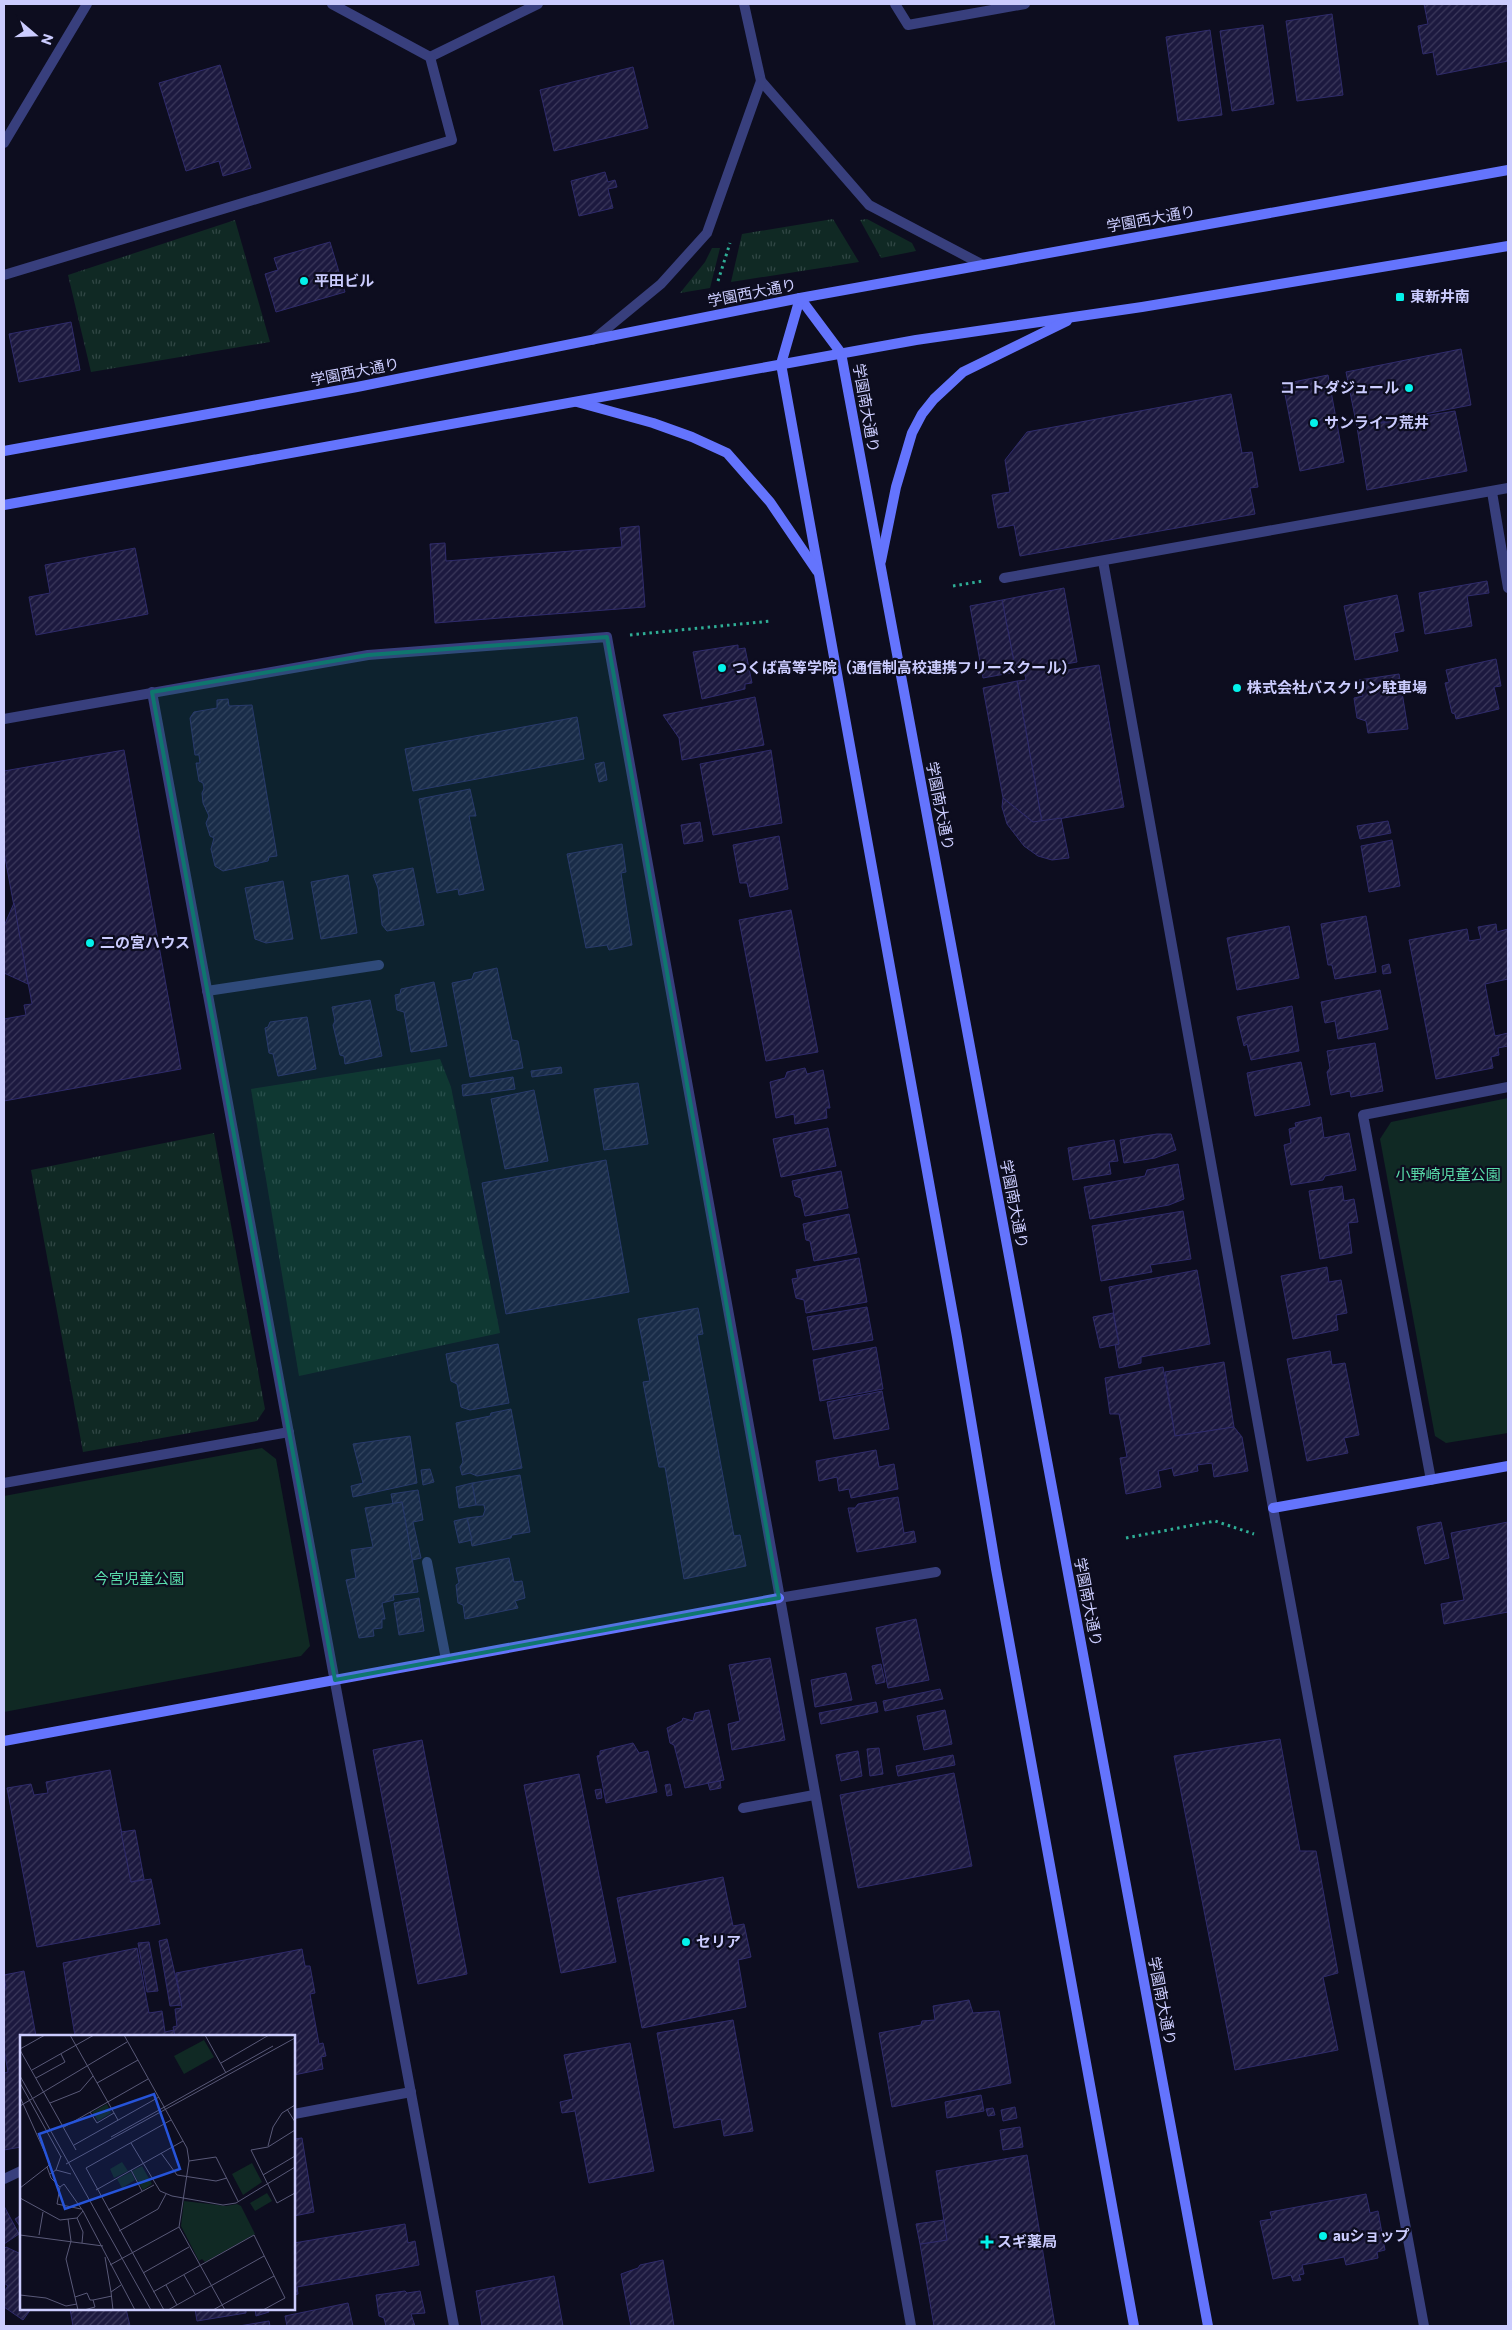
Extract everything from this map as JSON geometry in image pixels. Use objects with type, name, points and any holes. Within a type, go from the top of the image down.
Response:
[{"type":"main road","name":"学園西大通り","points":[[4,451],[357,388],[800,298],[1508,170]]},
{"type":"main road","points":[[4,505],[916,340],[1077,316],[1508,246]]},
{"type":"main road","points":[[800,298],[781,364],[958,1347],[996,1569],[1134,2326]]},
{"type":"main road","name":"学園南大通り","points":[[800,298],[841,353],[1208,2326]]},
{"type":"main road","points":[[880,567],[896,487],[912,433],[922,414],[934,399],[963,372],[1077,316]]},
{"type":"main road","points":[[574,402],[661,426],[692,437],[727,453],[770,502],[819,574]]},
{"type":"main road","points":[[1273,1508],[1508,1466]]},
{"type":"main road","points":[[4,1741],[779,1598]]},
{"type":"street","points":[[4,143],[87,4]]},
{"type":"street","points":[[4,275],[452,140],[430,57],[332,4]]},
{"type":"street","points":[[430,57],[538,4]]},
{"type":"street","points":[[744,4],[761,80],[869,205],[983,265]]},
{"type":"street","points":[[896,4],[908,25],[1025,4]]},
{"type":"street","points":[[593,340],[661,284],[707,233],[761,80]]},
{"type":"street","points":[[1004,578],[1508,488]]},
{"type":"street","points":[[1492,492],[1508,588]]},
{"type":"street","points":[[1103,561],[1273,1508],[1424,2326]]},
{"type":"street","points":[[4,719],[368,655],[606,637],[911,2326]]},
{"type":"street","points":[[152,692],[454,2326]]},
{"type":"street","points":[[207,991],[378,966]]},
{"type":"street","points":[[1431,1480],[1363,1115],[1508,1087]]},
{"type":"street","points":[[4,1482],[289,1432]]},
{"type":"street","points":[[427,1562],[446,1659]]},
{"type":"street","points":[[779,1598],[936,1572]]},
{"type":"street","points":[[743,1808],[814,1795]]},
{"type":"street","points":[[295,2114],[411,2092]]},
{"type":"street","points":[[4,2179],[20,2172]]},
{"type":"path","points":[[718,281],[733,234]]},
{"type":"path","points":[[953,586],[1004,578]]},
{"type":"path","points":[[606,637],[771,621]]},
{"type":"path","points":[[1126,1538],[1215,1521],[1258,1536]]},
{"type":"highlighted area","points":[[607,637],[779,1598],[335,1680],[152,692],[368,655]]},
{"type":"green space","points":[[833,219],[859,262],[731,282],[742,234]]},
{"type":"green space","points":[[867,219],[912,243],[916,251],[881,258],[860,220]]},
{"type":"green space","points":[[235,220],[270,342],[91,372],[68,275]]},
{"type":"green space","points":[[712,248],[720,248],[710,288],[680,293],[705,262]]},
{"type":"green space","points":[[440,1059],[451,1087],[500,1333],[299,1376],[251,1089]]},
{"type":"green space","name":"小野崎児童公園","points":[[1508,1098],[1508,1433],[1446,1443],[1435,1436],[1380,1139],[1391,1122]]},
{"type":"green space","points":[[214,1133],[265,1409],[257,1421],[83,1452],[31,1170]]},
{"type":"green space","name":"今宮児童公園","points":[[262,1448],[276,1459],[310,1646],[301,1656],[4,1712],[4,1496]]},
{"type":"building","points":[[1424,4],[1508,4],[1508,61],[1437,75],[1433,52],[1423,54],[1418,26],[1428,24]]},
{"type":"building","points":[[1332,14],[1343,95],[1297,101],[1286,21]]},
{"type":"building","points":[[1263,25],[1274,104],[1232,111],[1220,31]]},
{"type":"building","points":[[1210,30],[1222,115],[1178,121],[1166,37]]},
{"type":"building","points":[[220,65],[251,168],[223,176],[219,161],[186,171],[159,83]]},
{"type":"building","points":[[633,67],[648,128],[554,151],[540,90]]},
{"type":"building","points":[[605,172],[608,182],[615,180],[617,187],[608,189],[613,208],[579,216],[571,181]]},
{"type":"building","name":"平田ビル","points":[[330,242],[345,292],[276,312],[265,274],[278,270],[274,258]]},
{"type":"building","points":[[71,322],[80,370],[19,382],[9,334]]},
{"type":"building","name":"コートダジュール","points":[[1461,349],[1471,405],[1357,427],[1346,372]]},
{"type":"building","name":"サンライフ荒井","points":[[1328,375],[1344,462],[1300,471],[1283,384]]},
{"type":"building","points":[[1231,394],[1242,453],[1252,452],[1258,487],[1250,488],[1255,514],[1020,556],[1014,525],[998,528],[992,495],[1010,492],[1005,460],[1027,432]]},
{"type":"building","points":[[1455,411],[1467,471],[1367,490],[1357,427]]},
{"type":"building","points":[[639,526],[645,607],[435,623],[430,544],[445,543],[446,561],[622,547],[620,528]]},
{"type":"building","points":[[135,548],[148,614],[36,635],[29,597],[50,593],[45,565]]},
{"type":"building","points":[[1487,581],[1489,593],[1467,596],[1472,626],[1425,634],[1419,593]]},
{"type":"building","points":[[1064,588],[1077,662],[1066,664],[1067,670],[1099,665],[1124,807],[1042,822],[1017,681],[1026,680],[1024,670],[1016,672],[1002,600]]},
{"type":"building","points":[[1397,595],[1404,631],[1394,633],[1398,651],[1355,660],[1344,606]]},
{"type":"building","points":[[1002,600],[1016,672],[983,678],[970,606]]},
{"type":"building","name":"つくば高等学院（通信制高校連携フリースクール）","points":[[738,645],[738,649],[745,648],[752,683],[745,684],[745,689],[702,699],[693,652]]},
{"type":"building","points":[[1496,659],[1501,686],[1494,687],[1499,709],[1456,719],[1455,714],[1452,713],[1445,683],[1449,682],[1446,670]]},
{"type":"building","points":[[1399,674],[1408,729],[1368,733],[1366,721],[1357,718],[1354,698],[1363,696],[1359,680]]},
{"type":"building","points":[[1017,681],[1042,822],[1033,822],[1003,798],[983,688]]},
{"type":"building","points":[[755,697],[764,745],[682,760],[679,738],[663,715]]},
{"type":"building","points":[[228,699],[229,706],[252,705],[277,856],[269,857],[268,861],[223,871],[215,866],[211,849],[214,838],[210,836],[206,823],[209,816],[203,803],[203,783],[199,781],[196,763],[200,763],[199,755],[195,755],[190,718],[194,712],[217,708],[217,700]]},
{"type":"building","points":[[577,717],[584,759],[413,791],[405,749]]},
{"type":"building","name":"二の宮ハウス","points":[[124,750],[181,1069],[4,1101],[4,1019],[26,1015],[24,1005],[32,1004],[4,852],[4,771]]},
{"type":"building","points":[[771,750],[782,823],[713,835],[700,764]]},
{"type":"building","points":[[604,762],[607,780],[599,782],[595,764]]},
{"type":"building","points":[[470,789],[476,816],[469,816],[484,890],[459,895],[458,889],[437,893],[419,799]]},
{"type":"building","points":[[1003,798],[1033,822],[1061,818],[1069,858],[1052,860],[1038,856],[1024,846],[1007,824],[1002,807]]},
{"type":"building","points":[[1388,821],[1391,833],[1360,839],[1357,826]]},
{"type":"building","points":[[700,822],[703,841],[684,844],[681,825]]},
{"type":"building","points":[[779,836],[788,889],[750,897],[747,883],[740,883],[733,845]]},
{"type":"building","points":[[1392,840],[1400,886],[1369,892],[1361,846]]},
{"type":"building","points":[[622,844],[626,872],[621,873],[632,945],[609,950],[607,945],[586,948],[567,854]]},
{"type":"building","points":[[413,868],[424,925],[387,931],[382,925],[378,888],[373,875]]},
{"type":"building","points":[[348,875],[357,933],[321,939],[311,882]]},
{"type":"building","points":[[283,881],[293,939],[266,943],[255,939],[245,888]]},
{"type":"building","points":[[14,903],[28,984],[4,973],[4,926]]},
{"type":"building","points":[[791,910],[818,1052],[766,1061],[739,920]]},
{"type":"building","points":[[1366,916],[1376,972],[1335,979],[1332,965],[1328,965],[1321,924]]},
{"type":"building","points":[[1496,924],[1497,932],[1508,929],[1508,979],[1485,984],[1495,1036],[1508,1033],[1508,1046],[1498,1048],[1499,1055],[1491,1057],[1493,1068],[1436,1079],[1409,940],[1467,929],[1469,941],[1481,939],[1478,927]]},
{"type":"building","points":[[1289,926],[1299,978],[1237,990],[1227,938]]},
{"type":"building","points":[[1389,964],[1391,973],[1383,974],[1382,966]]},
{"type":"building","points":[[497,968],[512,1040],[518,1041],[523,1068],[470,1077],[452,983],[472,979],[474,973]]},
{"type":"building","points":[[434,982],[447,1046],[411,1052],[404,1012],[397,1010],[395,995],[400,994],[401,989]]},
{"type":"building","points":[[1380,990],[1388,1029],[1338,1039],[1335,1021],[1325,1023],[1321,1002]]},
{"type":"building","points":[[370,1000],[382,1056],[345,1064],[344,1056],[340,1055],[333,1025],[335,1021],[332,1007]]},
{"type":"building","points":[[1292,1006],[1299,1051],[1251,1060],[1247,1044],[1244,1046],[1237,1017]]},
{"type":"building","points":[[307,1017],[316,1069],[278,1076],[273,1054],[269,1053],[265,1028],[268,1027],[270,1022]]},
{"type":"building","points":[[1375,1043],[1383,1091],[1351,1097],[1350,1091],[1331,1095],[1327,1072],[1330,1068],[1327,1051]]},
{"type":"building","points":[[1301,1062],[1310,1105],[1255,1116],[1247,1073]]},
{"type":"building","points":[[561,1067],[562,1073],[532,1077],[531,1071]]},
{"type":"building","points":[[805,1068],[807,1074],[823,1070],[830,1108],[826,1108],[827,1118],[795,1124],[794,1114],[776,1118],[770,1082],[785,1078],[787,1072]]},
{"type":"building","points":[[513,1077],[515,1089],[463,1096],[462,1085]]},
{"type":"building","points":[[638,1083],[648,1144],[604,1150],[594,1089]]},
{"type":"building","points":[[534,1090],[548,1161],[505,1169],[491,1099]]},
{"type":"building","points":[[1321,1117],[1324,1138],[1349,1133],[1356,1170],[1325,1176],[1323,1180],[1291,1185],[1284,1145],[1291,1143],[1289,1129],[1296,1127],[1295,1123]]},
{"type":"building","points":[[828,1128],[836,1166],[781,1177],[773,1139]]},
{"type":"building","points":[[1157,1134],[1171,1134],[1176,1150],[1155,1158],[1124,1163],[1120,1140]]},
{"type":"building","points":[[1114,1140],[1118,1161],[1109,1162],[1111,1174],[1073,1180],[1068,1148]]},
{"type":"building","points":[[606,1160],[629,1292],[506,1314],[482,1183]]},
{"type":"building","points":[[1178,1164],[1184,1199],[1169,1205],[1090,1219],[1084,1187],[1145,1176],[1147,1170]]},
{"type":"building","points":[[841,1171],[848,1208],[805,1216],[801,1198],[795,1196],[792,1181]]},
{"type":"building","points":[[1342,1186],[1344,1201],[1354,1199],[1358,1222],[1348,1223],[1352,1253],[1320,1259],[1309,1191]]},
{"type":"building","points":[[1183,1211],[1191,1259],[1150,1265],[1152,1272],[1101,1281],[1092,1226]]},
{"type":"building","points":[[849,1214],[857,1253],[814,1261],[810,1241],[806,1240],[803,1224]]},
{"type":"building","points":[[859,1258],[867,1302],[806,1313],[804,1300],[796,1298],[792,1279],[798,1278],[796,1270]]},
{"type":"building","points":[[1327,1267],[1329,1282],[1341,1280],[1347,1313],[1336,1315],[1338,1330],[1293,1339],[1281,1276]]},
{"type":"building","points":[[1197,1270],[1210,1344],[1141,1357],[1141,1363],[1119,1368],[1115,1344],[1119,1344],[1109,1287]]},
{"type":"building","points":[[867,1307],[873,1340],[813,1350],[807,1317]]},
{"type":"building","points":[[698,1308],[703,1334],[697,1335],[734,1536],[740,1535],[746,1566],[684,1579],[665,1467],[659,1467],[643,1382],[650,1381],[638,1319]]},
{"type":"building","points":[[1113,1313],[1119,1344],[1100,1348],[1093,1317]]},
{"type":"building","points":[[498,1344],[509,1403],[470,1410],[461,1407],[457,1384],[451,1381],[446,1354]]},
{"type":"building","points":[[876,1347],[883,1389],[820,1401],[813,1360]]},
{"type":"building","points":[[1330,1351],[1332,1365],[1345,1363],[1359,1435],[1344,1438],[1348,1453],[1307,1461],[1287,1359]]},
{"type":"building","points":[[1224,1362],[1234,1427],[1175,1436],[1165,1372]]},
{"type":"building","points":[[1163,1367],[1175,1436],[1234,1427],[1242,1437],[1248,1471],[1214,1477],[1212,1463],[1197,1465],[1198,1471],[1174,1476],[1172,1468],[1158,1471],[1161,1487],[1126,1494],[1120,1458],[1127,1457],[1119,1414],[1110,1414],[1105,1378]]},
{"type":"building","points":[[882,1391],[889,1429],[834,1439],[827,1402]]},
{"type":"building","points":[[511,1409],[522,1468],[477,1476],[470,1473],[462,1475],[460,1467],[463,1462],[456,1423],[490,1416],[491,1413]]},
{"type":"building","points":[[410,1436],[417,1483],[353,1497],[351,1486],[363,1483],[353,1444]]},
{"type":"building","points":[[876,1450],[879,1467],[894,1464],[898,1489],[851,1498],[849,1489],[839,1491],[837,1477],[819,1481],[816,1461]]},
{"type":"building","points":[[430,1469],[434,1482],[423,1485],[421,1470]]},
{"type":"building","points":[[520,1475],[530,1532],[472,1546],[467,1518],[483,1516],[485,1510],[484,1505],[476,1505],[472,1483]]},
{"type":"building","points":[[472,1483],[476,1505],[459,1508],[456,1487]]},
{"type":"building","points":[[418,1490],[423,1520],[413,1522],[421,1558],[412,1560],[402,1502],[393,1504],[391,1494]]},
{"type":"building","points":[[898,1497],[904,1533],[914,1531],[916,1542],[857,1552],[848,1508],[855,1508],[858,1504]]},
{"type":"building","points":[[402,1502],[418,1592],[393,1595],[394,1600],[382,1603],[385,1619],[382,1619],[382,1628],[373,1629],[374,1636],[359,1638],[346,1580],[356,1578],[351,1550],[373,1547],[365,1508]]},
{"type":"building","points":[[467,1518],[472,1540],[459,1543],[454,1521]]},
{"type":"building","points":[[1441,1522],[1449,1558],[1425,1564],[1417,1527]]},
{"type":"building","points":[[1508,1522],[1508,1612],[1444,1624],[1441,1604],[1464,1600],[1451,1533]]},
{"type":"building","points":[[509,1558],[514,1582],[522,1581],[525,1598],[515,1601],[518,1608],[465,1619],[463,1605],[458,1603],[456,1585],[459,1583],[456,1568]]},
{"type":"building","points":[[419,1598],[424,1631],[399,1635],[394,1603]]},
{"type":"building","points":[[916,1619],[929,1680],[888,1688],[876,1628]]},
{"type":"building","points":[[770,1658],[785,1740],[732,1750],[728,1724],[740,1721],[729,1665]]},
{"type":"building","points":[[881,1664],[885,1682],[876,1684],[872,1666]]},
{"type":"building","points":[[846,1673],[852,1700],[815,1707],[811,1680]]},
{"type":"building","points":[[940,1689],[943,1699],[885,1711],[883,1701]]},
{"type":"building","points":[[876,1702],[878,1712],[821,1724],[819,1713]]},
{"type":"building","points":[[709,1710],[724,1780],[685,1788],[674,1745],[670,1743],[667,1728],[682,1721],[683,1718],[693,1721],[695,1713]]},
{"type":"building","points":[[945,1710],[952,1744],[924,1750],[917,1716]]},
{"type":"building","points":[[1280,1739],[1300,1851],[1316,1851],[1338,1973],[1323,1977],[1338,2050],[1235,2070],[1174,1756]]},
{"type":"building","points":[[422,1740],[467,1974],[418,1984],[373,1750]]},
{"type":"building","points":[[633,1743],[639,1753],[648,1751],[657,1792],[606,1803],[597,1756],[600,1755],[600,1751]]},
{"type":"building","points":[[879,1748],[883,1774],[870,1776],[867,1749]]},
{"type":"building","points":[[858,1751],[862,1776],[841,1781],[836,1755]]},
{"type":"building","points":[[953,1755],[955,1765],[898,1776],[896,1766]]},
{"type":"building","points":[[110,1770],[131,1882],[151,1879],[160,1924],[37,1947],[7,1788],[31,1784],[34,1795],[48,1793],[46,1782]]},
{"type":"building","points":[[954,1773],[972,1866],[858,1888],[840,1795]]},
{"type":"building","points":[[579,1774],[616,1962],[561,1973],[524,1785]]},
{"type":"building","points":[[720,1781],[721,1788],[710,1790],[708,1783]]},
{"type":"building","points":[[670,1784],[672,1795],[667,1796],[665,1785]]},
{"type":"building","points":[[601,1789],[602,1798],[597,1799],[595,1790]]},
{"type":"building","points":[[135,1830],[144,1879],[131,1882],[121,1832]]},
{"type":"building","name":"セリア","points":[[723,1877],[733,1926],[744,1924],[751,1957],[738,1960],[746,2007],[642,2028],[617,1898]]},
{"type":"building","points":[[167,1939],[182,2005],[170,2006],[159,1941]]},
{"type":"building","points":[[149,1942],[158,1991],[147,1992],[138,1943]]},
{"type":"building","points":[[137,1948],[149,2013],[162,2011],[165,2032],[174,2030],[175,2035],[75,2035],[63,1963]]},
{"type":"building","points":[[302,1949],[305,1966],[310,1966],[315,1993],[310,1994],[319,2044],[323,2043],[326,2056],[321,2057],[323,2069],[295,2075],[295,2035],[175,2035],[173,2027],[177,2026],[175,2009],[182,2008],[176,1973]]},
{"type":"building","points":[[24,1971],[36,2035],[20,2035],[20,2147],[4,2150],[4,2073],[8,2072],[4,2049],[4,1989],[6,1988],[4,1975]]},
{"type":"building","points":[[969,2000],[973,2013],[999,2011],[1011,2083],[892,2107],[879,2033],[921,2025],[922,2021],[935,2020],[933,2006]]},
{"type":"building","points":[[733,2020],[753,2131],[724,2136],[721,2119],[674,2128],[657,2033]]},
{"type":"building","points":[[630,2043],[654,2171],[589,2183],[575,2111],[562,2113],[560,2102],[573,2099],[564,2055]]},
{"type":"building","points":[[981,2095],[984,2111],[947,2118],[945,2102]]},
{"type":"building","points":[[1015,2107],[1017,2118],[1003,2121],[1001,2110]]},
{"type":"building","points":[[993,2108],[995,2115],[988,2116],[986,2109]]},
{"type":"building","points":[[1020,2127],[1023,2147],[1003,2150],[1000,2130]]},
{"type":"building","points":[[302,2138],[314,2212],[295,2216],[295,2139]]},
{"type":"building","name":"スギ薬局","points":[[1027,2155],[1055,2326],[934,2326],[920,2244],[947,2240],[936,2171]]},
{"type":"building","name":"auショップ","points":[[1366,2194],[1370,2213],[1378,2211],[1385,2250],[1377,2252],[1378,2258],[1346,2265],[1344,2257],[1302,2265],[1304,2274],[1299,2275],[1301,2280],[1293,2281],[1291,2275],[1273,2279],[1260,2221],[1272,2219],[1270,2212]]},
{"type":"building","points":[[4,2206],[19,2234],[4,2244]]},
{"type":"building","points":[[20,2216],[20,2226],[15,2219]]},
{"type":"building","points":[[944,2220],[947,2240],[920,2244],[916,2224]]},
{"type":"building","points":[[405,2224],[408,2243],[415,2241],[419,2265],[297,2287],[298,2294],[295,2295],[295,2243]]},
{"type":"building","points":[[6,2247],[20,2254],[20,2310],[30,2310],[23,2320],[4,2307],[4,2291],[8,2286],[4,2283],[4,2249]]},
{"type":"building","points":[[663,2260],[674,2326],[631,2326],[621,2274],[638,2268],[640,2265]]},
{"type":"building","points":[[554,2276],[563,2326],[482,2326],[476,2291]]},
{"type":"building","points":[[405,2291],[407,2293],[420,2291],[425,2313],[411,2314],[415,2326],[386,2326],[384,2318],[379,2316],[376,2295]]},
{"type":"building","points":[[348,2303],[353,2326],[287,2326],[285,2316]]},
{"type":"building","points":[[70,2310],[126,2310],[130,2326],[73,2326]]},
{"type":"building","points":[[195,2310],[246,2310],[246,2313],[197,2321]]},
{"type":"building","points":[[255,2310],[268,2310],[269,2312],[256,2316]]},
{"type":"building","points":[[269,2321],[270,2326],[239,2326]]},
{"type":"place","name":"平田ビル","points":[[304,281]]},
{"type":"place","name":"東新井南","points":[[1400,297]]},
{"type":"place","name":"コートダジュール","points":[[1409,388]]},
{"type":"place","name":"サンライフ荒井","points":[[1314,423]]},
{"type":"place","name":"つくば高等学院（通信制高校連携フリースクール）","points":[[722,668]]},
{"type":"place","name":"株式会社バスクリン駐車場","points":[[1237,688]]},
{"type":"place","name":"二の宮ハウス","points":[[90,943]]},
{"type":"place","name":"セリア","points":[[686,1942]]},
{"type":"place","name":"auショップ","points":[[1323,2236]]},
{"type":"place","name":"スギ薬局","points":[[987,2242]]}]
